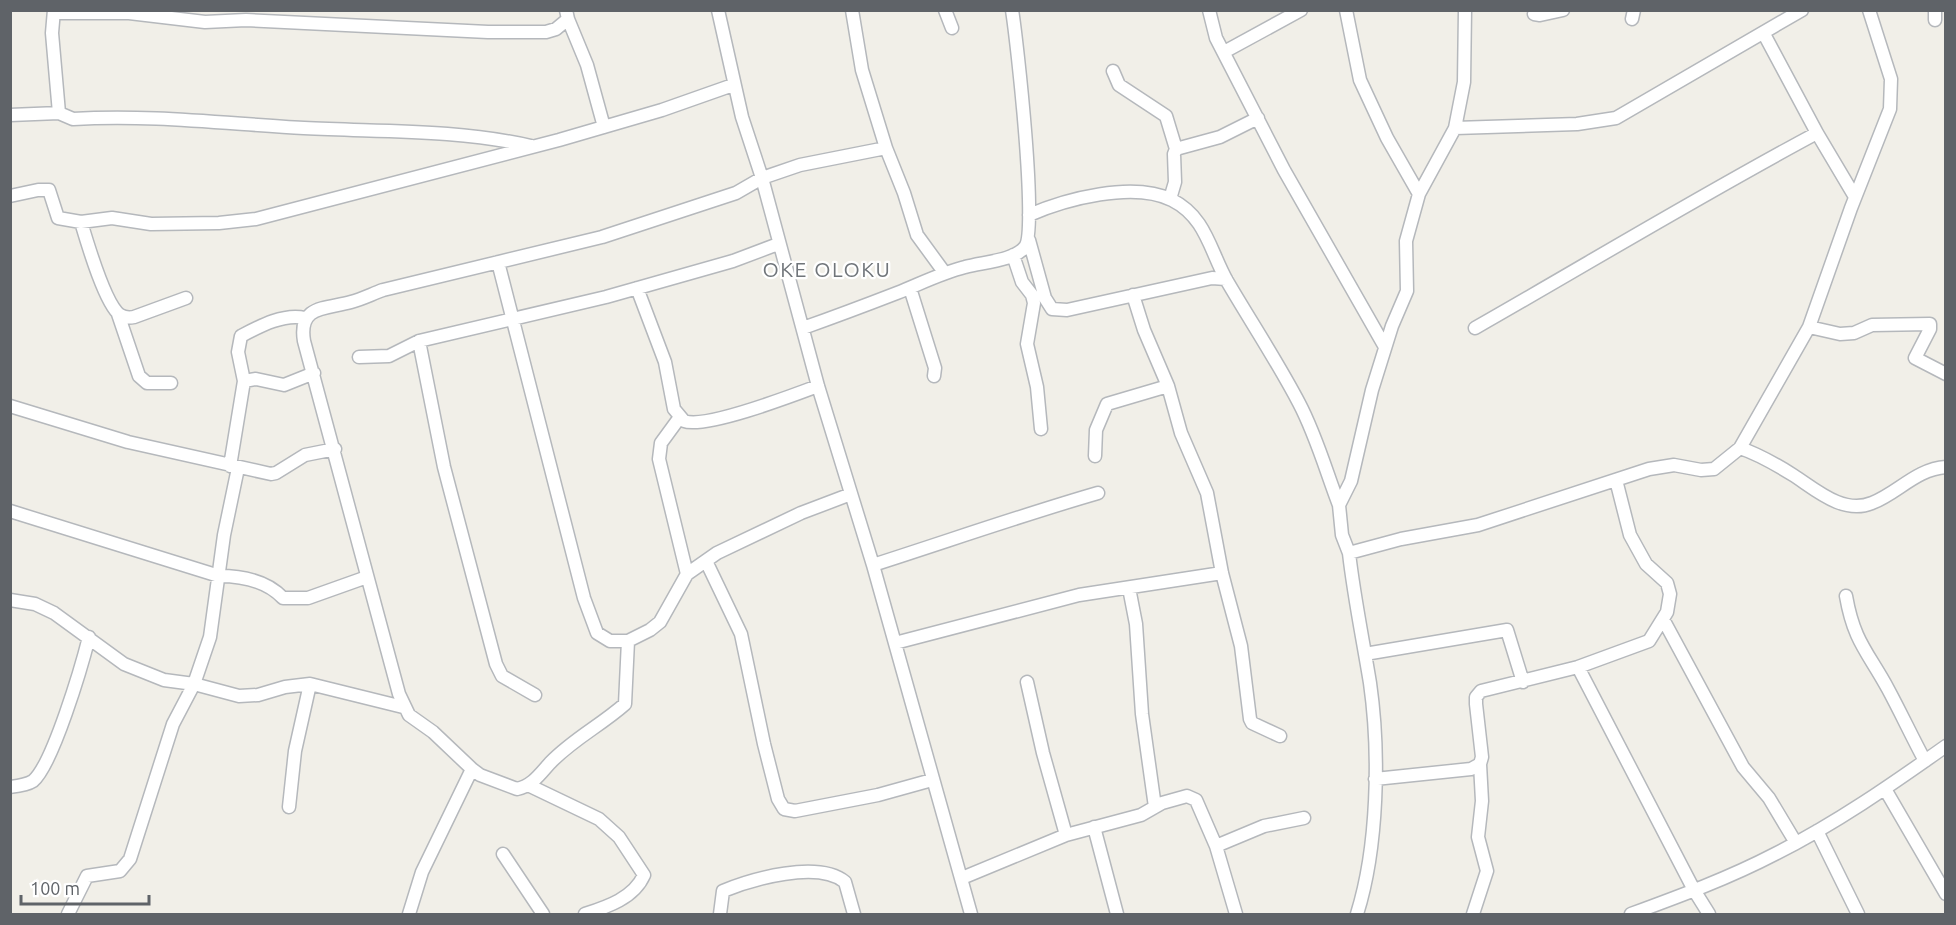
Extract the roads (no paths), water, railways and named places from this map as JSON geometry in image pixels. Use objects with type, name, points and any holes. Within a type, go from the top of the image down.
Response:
[{"type":"street","points":[[718,10],[733,85],[762,178],[818,386],[873,565],[971,915]]},
{"type":"street","points":[[852,10],[862,70],[886,148],[904,193],[917,235],[944,272]]},
{"type":"street","points":[[945,10],[952,27]]},
{"type":"street","points":[[1012,10],[1020,71],[1029,240],[1045,298],[1052,309],[1067,310],[1212,278],[1226,279]]},
{"type":"street","points":[[1209,10],[1216,38],[1385,347]]},
{"type":"street","points":[[1224,52],[1300,10]]},
{"type":"street","points":[[1346,10],[1360,80],[1378,121],[1419,194]]},
{"type":"street","points":[[1339,506],[1351,481],[1362,424],[1385,347],[1407,291],[1406,241],[1419,194],[1455,128],[1464,82],[1465,10]]},
{"type":"street","points":[[1534,14],[1540,15],[1563,10]]},
{"type":"street","points":[[1455,128],[1577,124],[1616,118],[1802,10]]},
{"type":"street","points":[[1349,553],[1401,539],[1478,525],[1662,466],[1674,465],[1701,470],[1714,468],[1740,447],[1809,327],[1855,197],[1890,109],[1891,79],[1869,10]]},
{"type":"street","points":[[59,113],[55,82],[54,12],[129,13],[205,22],[246,20],[488,32],[546,32],[556,29],[567,15]]},
{"type":"street","points":[[567,15],[587,65],[604,128]]},
{"type":"street","points":[[1764,34],[1817,133],[1855,197]]},
{"type":"street","points":[[1113,70],[1119,85],[1166,116],[1176,149],[1174,154],[1175,182],[1170,199]]},
{"type":"street","points":[[10,196],[49,190],[58,218],[81,222],[112,218],[151,224],[241,222],[604,128],[733,85]]},
{"type":"street","points":[[10,115],[59,113],[73,119],[187,120],[202,123],[419,132],[489,138],[535,147]]},
{"type":"street","points":[[1176,149],[1220,136],[1258,118]]},
{"type":"street","points":[[1475,328],[1613,250],[1702,195],[1817,133]]},
{"type":"street","points":[[628,641],[624,705],[587,730],[528,785],[517,789],[480,775],[433,732],[409,715],[403,707],[302,330],[305,318],[317,309],[602,237],[665,218],[736,193],[762,178],[836,156],[886,148]]},
{"type":"street","points":[[1029,215],[1050,207],[1113,193],[1132,192],[1170,199],[1188,210],[1200,223],[1226,279],[1300,405],[1339,506],[1342,535],[1349,553],[1372,706],[1375,807],[1364,887],[1357,915]]},
{"type":"street","points":[[81,222],[105,292],[118,314],[139,376],[147,383],[171,383]]},
{"type":"street","points":[[803,328],[910,288],[944,272],[1013,255],[1024,249],[1029,240]]},
{"type":"street","points":[[359,357],[389,356],[419,341],[637,288],[733,261],[778,244]]},
{"type":"street","points":[[1013,255],[1022,282],[1032,295],[1034,303],[1027,344],[1040,405],[1041,429]]},
{"type":"street","points":[[498,262],[593,627],[610,641],[628,641],[660,622],[687,574],[706,561],[801,513],[851,494]]},
{"type":"street","points":[[637,288],[665,362],[674,409],[689,423],[726,417],[818,386]]},
{"type":"street","points":[[910,288],[934,368],[934,376]]},
{"type":"street","points":[[1133,295],[1144,330],[1168,386],[1181,433],[1207,493],[1222,573],[1241,646],[1250,719],[1252,723],[1280,735]]},
{"type":"street","points":[[118,314],[126,318],[134,317],[186,298]]},
{"type":"street","points":[[68,915],[87,876],[111,875],[126,868],[173,723],[195,684],[210,637],[244,381],[238,352],[241,336],[285,317],[305,318]]},
{"type":"street","points":[[1809,327],[1840,334],[1854,333],[1872,325],[1930,324],[1930,329],[1915,358],[1946,374]]},
{"type":"street","points":[[419,341],[448,483],[496,664],[502,676],[534,695]]},
{"type":"street","points":[[244,381],[256,379],[284,385],[314,373]]},
{"type":"street","points":[[1095,456],[1096,430],[1107,405],[1168,386]]},
{"type":"street","points":[[10,406],[128,442],[234,467],[276,473],[305,455],[335,449]]},
{"type":"street","points":[[680,417],[661,443],[659,459],[687,574]]},
{"type":"street","points":[[1740,447],[1793,475],[1825,498],[1841,503],[1872,503],[1903,482],[1935,468],[1946,467]]},
{"type":"street","points":[[1473,915],[1486,872],[1478,837],[1482,801],[1480,764],[1482,756],[1476,697],[1481,691],[1495,686],[1524,682],[1578,667],[1649,641],[1663,619],[1670,594],[1667,583],[1646,564],[1630,535],[1616,480]]},
{"type":"street","points":[[873,565],[985,530],[1026,513],[1098,494]]},
{"type":"street","points":[[10,511],[219,576],[233,576],[270,586],[283,598],[295,600],[332,591],[367,577]]},
{"type":"street","points":[[706,561],[741,634],[764,744],[778,799],[784,809],[795,811],[878,795],[932,780]]},
{"type":"street","points":[[895,643],[1035,605],[1222,573]]},
{"type":"street","points":[[1129,588],[1136,624],[1142,714],[1155,807]]},
{"type":"street","points":[[1846,596],[1850,619],[1861,647],[1887,687],[1925,761]]},
{"type":"street","points":[[10,600],[35,604],[54,612],[66,624],[89,637],[124,664],[143,674],[247,696],[310,684],[403,707]]},
{"type":"street","points":[[1663,619],[1743,767],[1769,798],[1796,843]]},
{"type":"street","points":[[1365,654],[1507,630],[1524,682]]},
{"type":"street","points":[[10,787],[30,783],[45,765],[65,716],[89,637]]},
{"type":"street","points":[[1578,667],[1709,915]]},
{"type":"street","points":[[1027,682],[1042,753],[1066,835]]},
{"type":"street","points":[[289,807],[295,751],[310,684]]},
{"type":"street","points":[[1631,915],[1694,890],[1796,843],[1885,789],[1946,746]]},
{"type":"street","points":[[1375,779],[1472,769],[1480,764]]},
{"type":"street","points":[[409,915],[422,872],[472,769]]},
{"type":"street","points":[[528,785],[599,819],[619,837],[644,875],[640,883],[614,910],[585,915]]},
{"type":"street","points":[[1885,789],[1946,894]]},
{"type":"street","points":[[962,878],[1066,835],[1141,815],[1155,807],[1187,796],[1196,800],[1216,846],[1236,915]]},
{"type":"street","points":[[1216,846],[1264,826],[1304,818]]},
{"type":"street","points":[[1094,827],[1118,915]]},
{"type":"street","points":[[1817,831],[1858,915]]},
{"type":"street","points":[[503,854],[543,915]]},
{"type":"street","points":[[720,915],[723,891],[739,884],[806,871],[831,874],[845,882],[854,915]]},
{"type":"district","name":"OKE OLOKU","points":[[827,269]]}]
